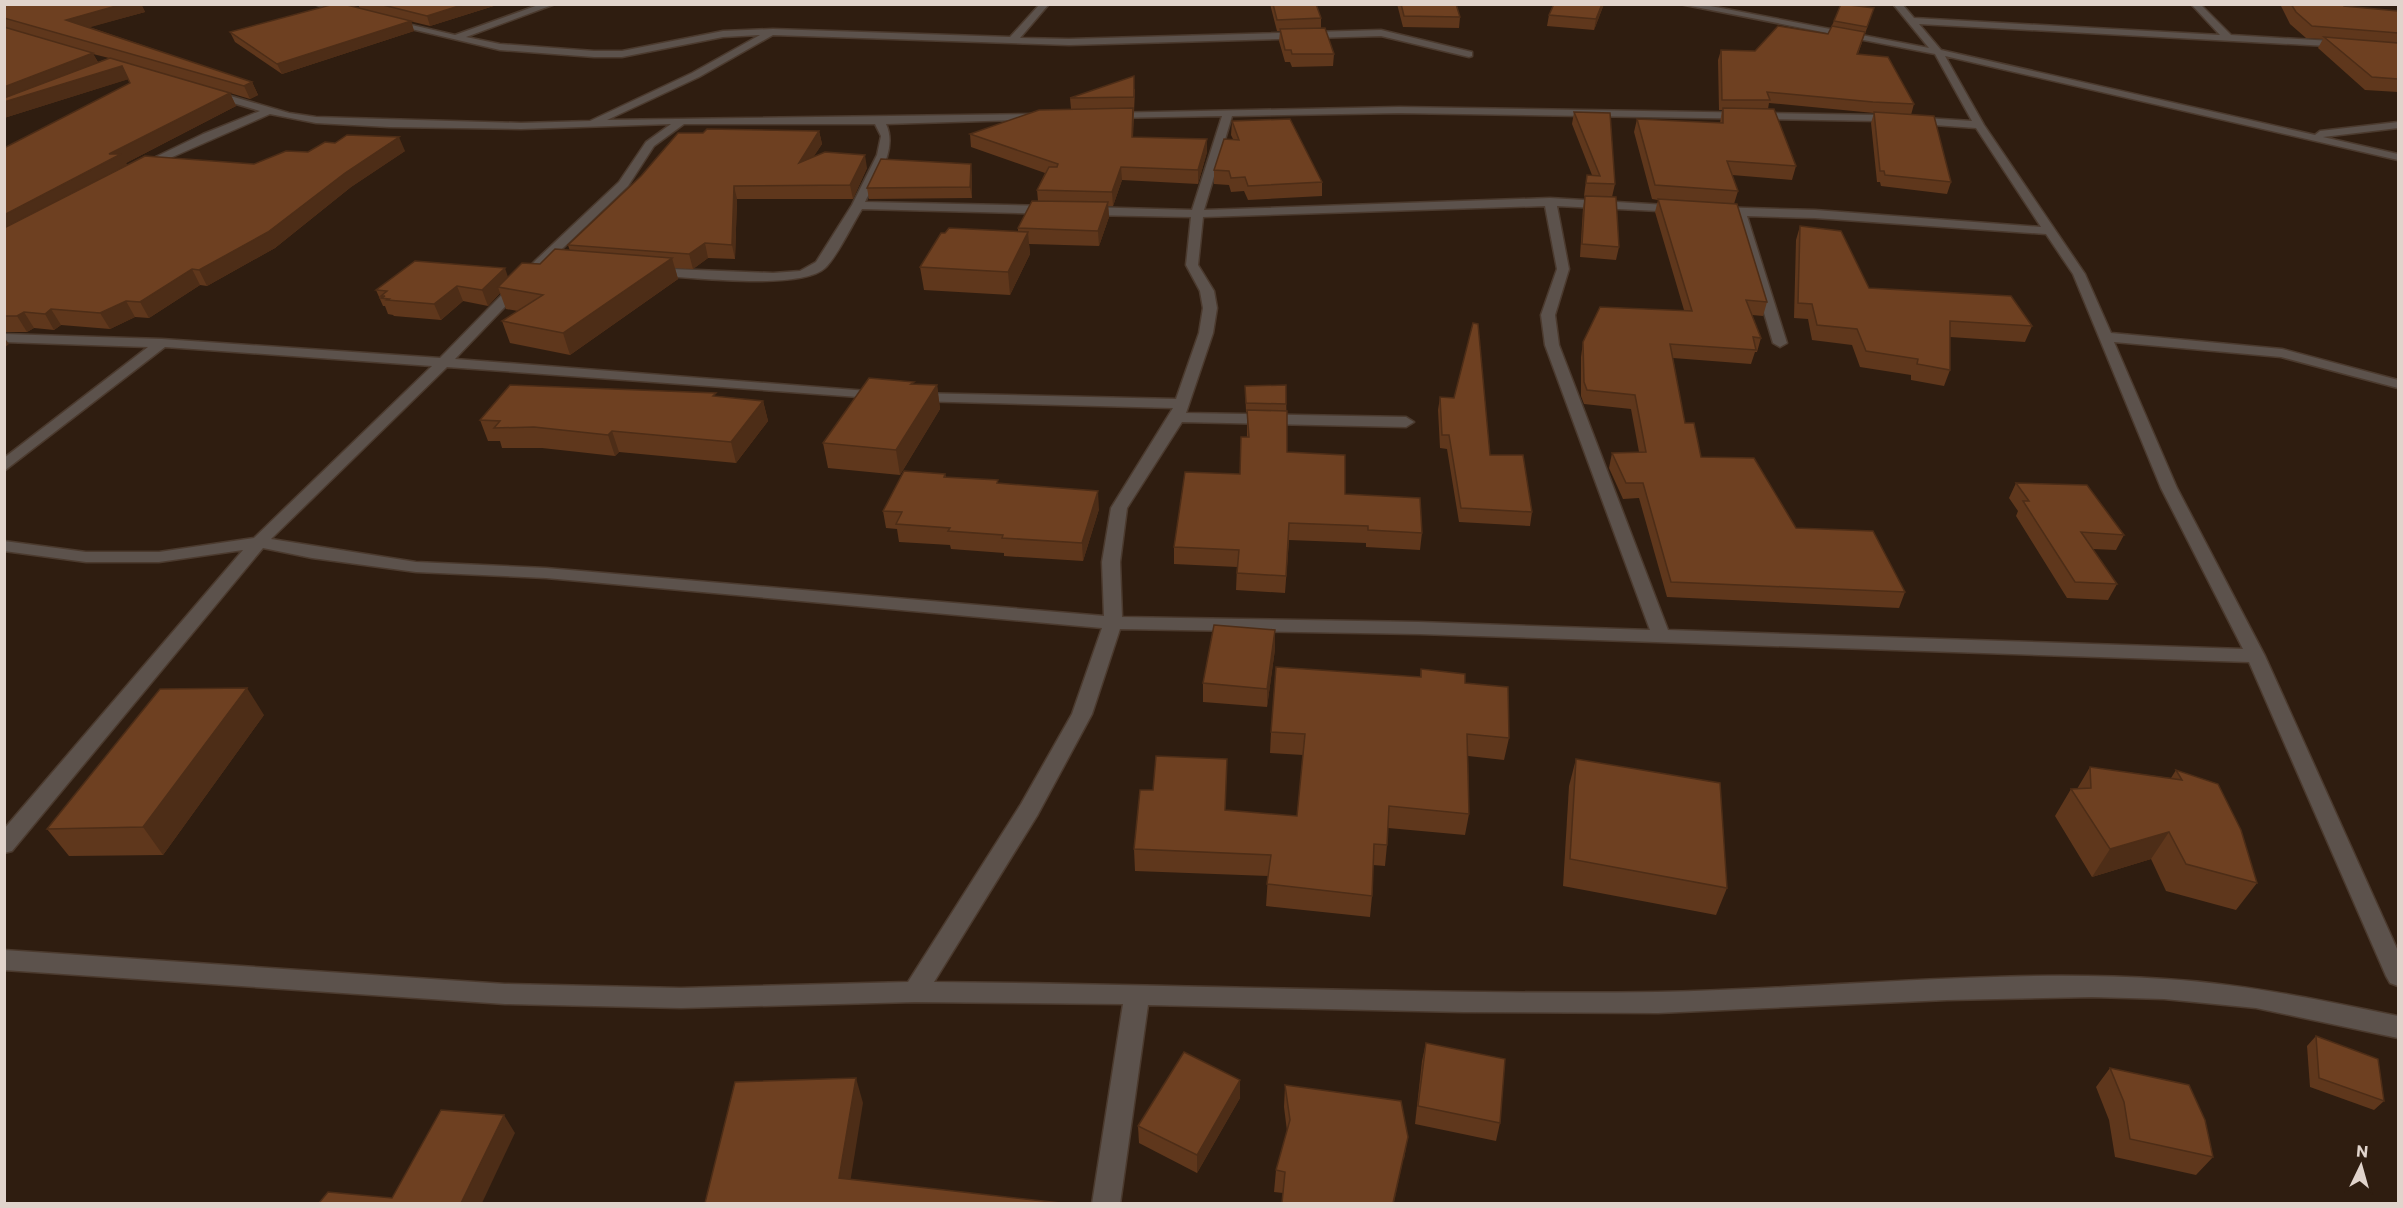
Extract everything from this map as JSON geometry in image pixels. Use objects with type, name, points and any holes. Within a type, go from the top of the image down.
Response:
[{"type":"street","points":[[318,4],[364,16]]},
{"type":"street","points":[[457,37],[551,4]]},
{"type":"street","points":[[1012,41],[1045,4]]},
{"type":"street","points":[[1684,4],[1938,52],[2398,157]]},
{"type":"street","points":[[1897,4],[1914,21],[1938,52],[1979,125],[2079,274],[2169,488],[2256,656],[2398,976]]},
{"type":"street","points":[[2195,4],[2228,37]]},
{"type":"street","points":[[375,19],[500,47],[622,54],[723,34],[773,32],[1012,41],[1127,41],[1381,33],[1469,54]]},
{"type":"street","points":[[1914,21],[2357,45]]},
{"type":"street","points":[[589,125],[628,104],[669,87],[733,55],[773,32]]},
{"type":"street","points":[[204,91],[316,120],[371,123],[589,125],[684,121],[879,121],[1053,116]]},
{"type":"street","points":[[127,174],[207,136],[271,110]]},
{"type":"street","points":[[1100,115],[1381,110],[1887,118],[1979,125]]},
{"type":"street","points":[[915,993],[1029,810],[1082,714],[1113,623],[1111,562],[1119,508],[1179,410],[1206,333],[1210,308],[1207,291],[1192,265],[1197,214],[1227,112]]},
{"type":"street","points":[[4,845],[259,542],[444,362],[540,263],[624,184],[638,159],[650,144],[684,121]]},
{"type":"street","points":[[644,271],[751,278],[803,275],[821,265],[858,205],[886,144],[886,136],[879,121]]},
{"type":"street","points":[[2304,135],[2398,125]]},
{"type":"street","points":[[858,205],[1197,214],[1550,202],[1815,214],[2049,231]]},
{"type":"street","points":[[1550,202],[1563,270],[1548,315],[1552,345],[1661,635]]},
{"type":"street","points":[[1740,212],[1780,343]]},
{"type":"street","points":[[540,263],[563,264]]},
{"type":"street","points":[[2107,337],[2282,353],[2398,384]]},
{"type":"street","points":[[4,338],[162,343],[444,362],[862,395],[1406,422]]},
{"type":"street","points":[[4,466],[162,343]]},
{"type":"street","points":[[4,546],[86,557],[159,557],[259,542],[312,553],[417,567],[546,573],[1113,623],[1661,635],[2256,656]]},
{"type":"street","points":[[4,960],[506,994],[681,998],[915,993],[1656,1002],[1794,999],[2015,986],[2100,988],[2238,995],[2398,1027]]},
{"type":"street","points":[[1106,1203],[1137,994]]},
{"type":"building","points":[[4,4],[123,4],[66,20],[252,82],[244,86],[4,18]]},
{"type":"building","points":[[334,4],[343,4],[411,21],[277,64],[230,32]]},
{"type":"building","points":[[379,4],[465,4],[427,16]]},
{"type":"building","points":[[1273,4],[1316,4],[1321,18],[1277,20]]},
{"type":"building","points":[[1401,4],[1456,4],[1460,17],[1404,16]]},
{"type":"building","points":[[1554,4],[1602,4],[1596,19],[1549,15]]},
{"type":"building","points":[[1841,4],[1874,8],[1867,27],[1834,21]]},
{"type":"building","points":[[2291,4],[2344,4],[2344,6],[2398,11],[2398,33],[2312,26],[2296,12]]},
{"type":"building","points":[[1778,26],[1828,34],[1832,26],[1865,32],[1857,54],[1888,57],[1914,104],[1767,92],[1770,100],[1722,100],[1721,50],[1755,51]]},
{"type":"building","points":[[4,27],[93,53],[4,87]]},
{"type":"building","points":[[1325,28],[1334,54],[1292,54],[1291,50],[1285,50],[1280,29]]},
{"type":"building","points":[[2324,37],[2398,43],[2398,79],[2372,77]]},
{"type":"building","points":[[110,58],[230,93],[109,154],[121,154],[4,215],[4,148],[130,83],[122,66],[4,102],[4,98]]},
{"type":"building","points":[[1134,76],[1134,97],[1070,98]]},
{"type":"building","points":[[1133,108],[1132,137],[1207,139],[1198,170],[1121,167],[1112,192],[1037,190],[1049,167],[1057,167],[1058,164],[970,134],[1039,110]]},
{"type":"building","points":[[1723,108],[1774,109],[1796,166],[1727,161],[1738,191],[1655,185],[1637,119],[1723,123]]},
{"type":"building","points":[[1574,112],[1610,113],[1615,184],[1586,183],[1587,175],[1600,176]]},
{"type":"building","points":[[1874,112],[1934,116],[1951,182],[1885,175],[1884,171],[1880,171]]},
{"type":"building","points":[[1290,119],[1322,182],[1248,186],[1245,177],[1231,178],[1229,171],[1214,170],[1224,139],[1239,140],[1232,121]]},
{"type":"building","points":[[707,129],[819,131],[799,163],[825,152],[865,155],[850,185],[734,186],[732,245],[705,243],[689,254],[568,245],[641,176],[678,133],[703,133]]},
{"type":"building","points":[[347,135],[399,137],[345,173],[268,232],[199,270],[192,269],[140,302],[126,301],[100,313],[51,309],[45,314],[24,312],[17,316],[4,316],[4,228],[145,156],[254,164],[286,151],[308,152],[325,142],[335,143]]},
{"type":"building","points":[[881,159],[971,164],[970,187],[867,188]]},
{"type":"building","points":[[1585,196],[1616,197],[1619,247],[1582,244]]},
{"type":"building","points":[[1658,199],[1737,204],[1767,302],[1746,300],[1761,338],[1753,337],[1756,350],[1670,344],[1685,423],[1694,423],[1701,457],[1754,458],[1796,528],[1873,531],[1905,592],[1671,582],[1643,483],[1626,483],[1612,453],[1646,452],[1635,395],[1587,390],[1584,382],[1583,342],[1600,307],[1692,311]]},
{"type":"building","points":[[1032,201],[1108,202],[1098,231],[1018,228]]},
{"type":"building","points":[[1800,226],[1841,231],[1869,288],[2011,296],[2032,326],[1950,321],[1950,370],[1917,364],[1918,359],[1866,351],[1857,329],[1817,325],[1812,304],[1798,303]]},
{"type":"building","points":[[949,228],[1028,232],[1008,272],[920,267],[941,233],[945,233]]},
{"type":"building","points":[[555,249],[672,258],[563,333],[502,321],[543,295],[498,287],[522,263],[540,264]]},
{"type":"building","points":[[415,261],[505,268],[482,290],[457,286],[434,304],[381,298],[387,291],[376,290]]},
{"type":"building","points":[[1473,323],[1478,324],[1490,455],[1523,455],[1532,512],[1461,508],[1449,435],[1442,435],[1440,397],[1454,398]]},
{"type":"building","points":[[869,378],[937,385],[896,450],[823,443]]},
{"type":"building","points":[[510,385],[716,393],[713,396],[763,401],[731,442],[612,431],[608,435],[534,427],[494,428],[500,421],[480,420]]},
{"type":"building","points":[[1286,385],[1286,404],[1246,403],[1245,386]]},
{"type":"building","points":[[1247,410],[1287,411],[1287,452],[1345,455],[1345,494],[1420,498],[1422,533],[1368,530],[1368,526],[1289,523],[1286,576],[1237,573],[1239,550],[1174,547],[1185,472],[1240,474],[1241,437],[1249,437]]},
{"type":"building","points":[[904,471],[945,474],[944,477],[998,480],[997,483],[1098,491],[1082,543],[1002,538],[1003,535],[896,524],[902,512],[883,511]]},
{"type":"building","points":[[2016,483],[2087,485],[2124,535],[2081,532],[2117,584],[2075,582],[2023,501],[2029,501]]},
{"type":"building","points":[[1214,625],[1275,630],[1267,689],[1203,683]]},
{"type":"building","points":[[1276,667],[1421,677],[1421,669],[1465,674],[1465,683],[1508,687],[1509,738],[1467,734],[1469,814],[1389,806],[1387,845],[1374,844],[1372,896],[1267,884],[1271,855],[1134,849],[1140,790],[1153,790],[1156,756],[1227,759],[1225,810],[1297,816],[1305,734],[1271,732]]},
{"type":"building","points":[[247,688],[143,827],[47,829],[160,689]]},
{"type":"building","points":[[1576,759],[1720,783],[1727,888],[1570,859]]},
{"type":"building","points":[[2090,767],[2182,780],[2176,770],[2218,784],[2241,830],[2257,883],[2186,864],[2169,832],[2110,849],[2071,789],[2091,788]]},
{"type":"building","points":[[2316,1036],[2378,1059],[2384,1101],[2319,1078]]},
{"type":"building","points":[[1426,1043],[1505,1059],[1500,1123],[1418,1106]]},
{"type":"building","points":[[1184,1052],[1240,1080],[1197,1155],[1138,1126]]},
{"type":"building","points":[[2110,1068],[2189,1085],[2205,1120],[2213,1157],[2130,1139],[2124,1102]]},
{"type":"building","points":[[856,1078],[839,1178],[1061,1203],[705,1203],[735,1082]]},
{"type":"building","points":[[1285,1085],[1401,1101],[1408,1137],[1393,1203],[1282,1203],[1285,1172],[1276,1170],[1290,1120]]},
{"type":"building","points":[[441,1110],[504,1115],[461,1203],[319,1203],[328,1192],[392,1198]]}]
